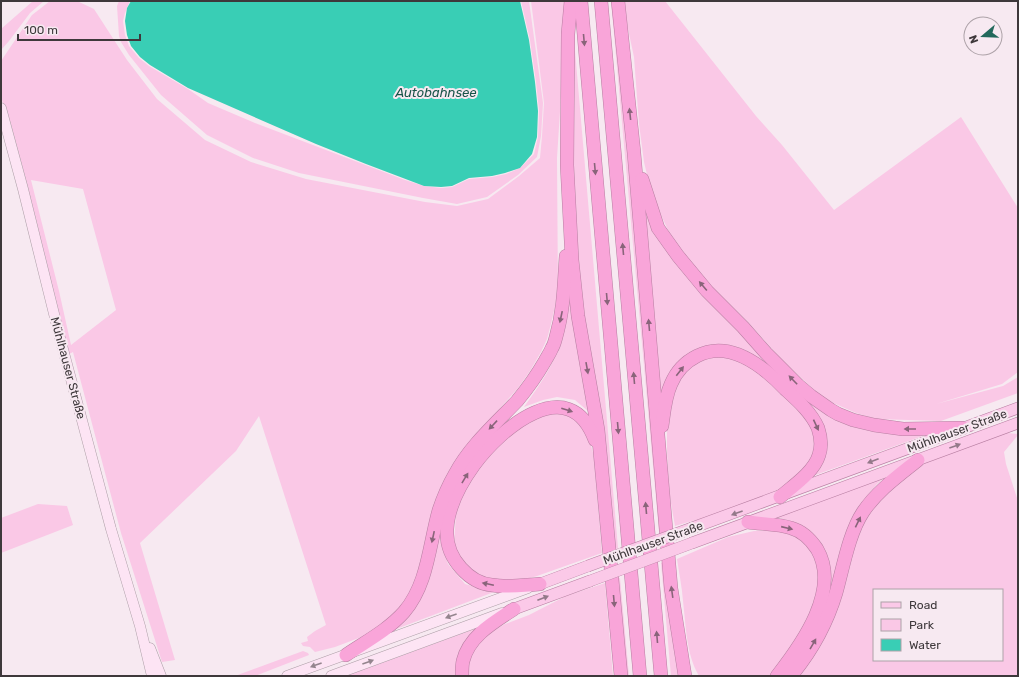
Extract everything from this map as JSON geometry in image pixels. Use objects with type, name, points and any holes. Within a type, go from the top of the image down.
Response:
[{"type":"highway","points":[[570,1],[568,34],[567,165],[572,260],[578,316],[598,430],[621,675]]},
{"type":"highway","points":[[580,1],[640,676]]},
{"type":"highway","points":[[601,1],[661,676]]},
{"type":"highway","points":[[618,1],[634,153],[671,588],[685,676]]},
{"type":"highway","points":[[634,153],[658,228],[678,256],[707,291],[743,327],[766,353],[806,392],[838,414],[874,425],[903,429],[962,428]]},
{"type":"highway","points":[[346,655],[392,623],[403,613],[412,601],[423,577],[440,509],[455,474],[474,446],[530,384],[552,348],[563,309],[569,211]]},
{"type":"highway","points":[[660,462],[664,413],[668,392],[675,376],[685,364],[700,355],[719,351],[734,353],[750,360],[774,377],[812,418],[818,430],[821,444],[816,463],[780,497]]},
{"type":"highway","points":[[540,584],[514,586],[482,583],[474,580],[456,563],[448,547],[447,529],[452,505],[461,486],[477,460],[496,439],[512,426],[536,411],[544,408],[564,408],[572,411],[584,420],[594,435],[602,464]]},
{"type":"highway","points":[[792,676],[814,643],[828,616],[851,540],[862,512],[880,491],[918,460]]},
{"type":"highway","points":[[748,522],[791,528],[804,535],[813,543],[821,556],[824,570],[825,582],[823,595],[817,610],[805,637],[777,676]]},
{"type":"highway","points":[[462,676],[463,661],[476,638],[514,608]]},
{"type":"highway","points":[[682,659],[689,676]]},
{"type":"main road","name":"Mühlhauser Straße","points":[[540,584],[780,497],[1018,408]]},
{"type":"main road","name":"Mühlhauser Straße","points":[[514,608],[1018,423]]},
{"type":"street","name":"Mühlhauser Straße","points":[[1,108],[66,361],[111,529],[140,626],[152,676]]},
{"type":"street","name":"Mühlhauser Straße","points":[[287,676],[540,584]]},
{"type":"street","name":"Mühlhauser Straße","points":[[331,676],[514,608]]},
{"type":"street","name":"Mühlhauser Straße","points":[[140,626],[161,676]]},
{"type":"green space","points":[[33,1],[44,1],[30,13],[1,50],[1,29]]},
{"type":"green space","points":[[50,1],[77,1],[94,9],[127,60],[157,99],[205,140],[251,162],[306,179],[425,202],[457,206],[488,199],[540,158],[544,103],[531,1],[564,1],[565,33],[557,158],[558,293],[547,339],[530,371],[518,388],[474,437],[410,594],[399,609],[387,620],[364,636],[335,647],[315,652],[310,647],[303,646],[301,643],[308,641],[307,637],[326,625],[259,416],[236,451],[140,543],[175,660],[162,662],[121,533],[73,352],[67,355],[1,96],[1,61],[32,15]],"holes":[[[31,180],[83,189],[116,310],[71,345]]]},
{"type":"green space","points":[[119,1],[130,1],[123,21],[125,35],[129,46],[139,58],[149,66],[188,89],[208,103],[255,123],[405,180],[424,186],[441,188],[452,187],[469,179],[506,174],[520,168],[534,154],[538,137],[539,111],[530,40],[521,1],[529,1],[543,103],[541,136],[537,157],[518,175],[487,197],[457,204],[299,173],[253,158],[207,135],[161,95],[129,55],[121,42],[119,36],[117,6]]},
{"type":"green space","points":[[611,1],[614,1],[663,531],[659,532]]},
{"type":"green space","points":[[622,1],[665,1],[756,116],[782,145],[834,210],[961,117],[1018,208],[1018,372],[1002,384],[936,404],[1003,386],[1018,377],[1018,393],[941,421],[876,419],[856,413],[824,399],[781,359],[746,320],[709,284],[680,249],[668,230],[652,196],[644,162],[639,124],[634,57]]},
{"type":"green space","points":[[574,39],[618,548],[614,549],[581,315],[573,167]]},
{"type":"green space","points":[[640,196],[686,276],[781,374],[705,348],[660,404]]},
{"type":"green space","points":[[569,287],[588,411],[575,400],[557,397],[524,407],[546,374],[555,357],[564,327]]},
{"type":"green space","points":[[709,356],[730,356],[751,365],[795,406],[812,426],[817,440],[810,466],[789,485],[767,496],[714,517],[675,526],[669,492],[667,451],[667,428],[672,393],[689,365]]},
{"type":"green space","points":[[804,398],[824,412],[928,434],[810,477],[821,460]]},
{"type":"green space","points":[[562,413],[572,417],[588,435],[594,456],[602,553],[523,580],[505,582],[478,576],[460,561],[454,545],[456,513],[460,496],[471,478],[500,443],[535,415]]},
{"type":"green space","points":[[1007,433],[1018,434],[1004,452],[1006,464],[1018,501],[1018,676],[796,676],[867,511],[920,465],[983,439]]},
{"type":"green space","points":[[889,473],[867,496],[851,525],[831,584],[829,567],[794,522],[780,518],[769,518]]},
{"type":"green space","points":[[38,504],[67,506],[73,525],[1,553],[1,518]]},
{"type":"green space","points":[[754,531],[786,531],[805,542],[817,558],[821,583],[807,626],[770,676],[699,676],[691,659],[689,649],[677,559],[728,537]]},
{"type":"green space","points":[[439,536],[448,564],[465,584],[494,592],[391,631]]},
{"type":"green space","points":[[664,562],[682,676],[671,676],[661,563]]},
{"type":"green space","points":[[620,578],[629,676],[624,676],[616,579]]},
{"type":"green space","points":[[605,583],[613,676],[468,676],[468,665],[473,647],[480,638],[505,624],[529,615],[566,596]]},
{"type":"green space","points":[[485,624],[456,676],[345,676]]},
{"type":"green space","points":[[303,651],[309,655],[255,676],[235,676]]},
{"type":"water","name":"Autobahnsee","points":[[131,1],[520,1],[529,40],[538,111],[537,137],[532,154],[520,168],[492,176],[469,178],[452,186],[441,187],[424,186],[366,164],[316,144],[188,88],[150,65],[140,57],[131,46],[127,35],[125,21],[127,8]]}]
